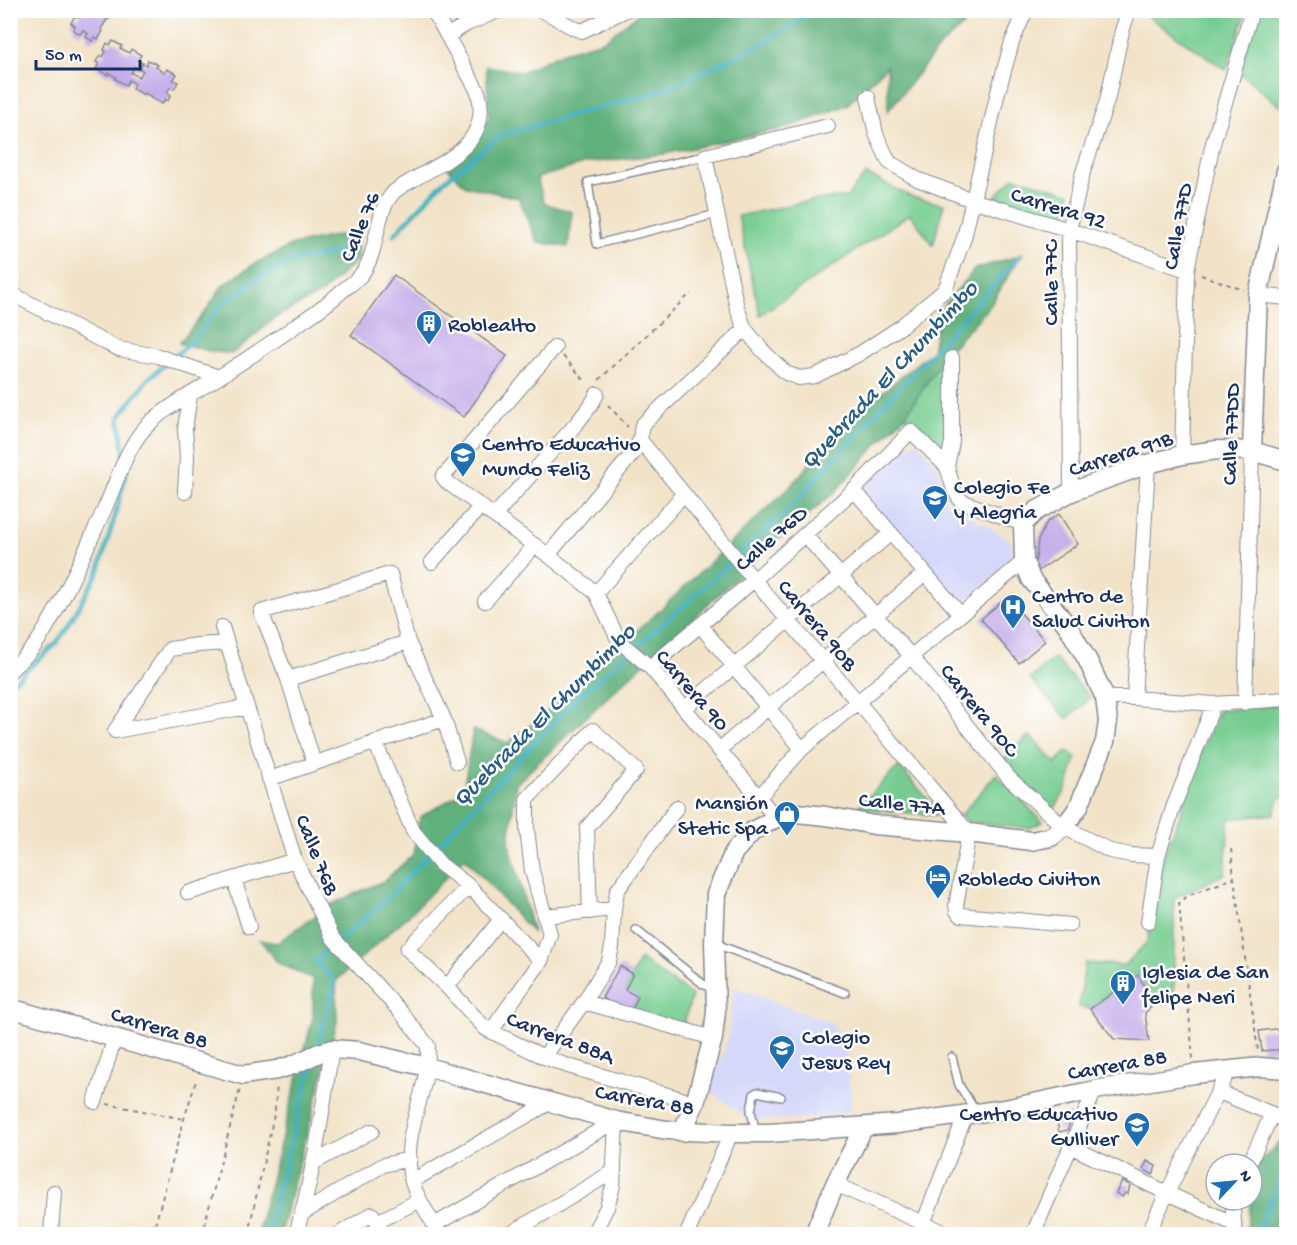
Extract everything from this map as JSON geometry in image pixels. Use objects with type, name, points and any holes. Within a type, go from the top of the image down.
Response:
[{"type":"street","points":[[433,10],[448,35],[500,10]]},
{"type":"street","points":[[540,10],[582,31],[626,10]]},
{"type":"street","points":[[828,126],[705,156],[737,308],[745,329],[786,374],[799,378],[815,376],[859,354],[899,328],[945,290],[964,238],[1012,42],[1026,10]]},
{"type":"street","name":"Calle 77C","points":[[1071,492],[1069,230],[1083,172],[1107,101],[1122,31],[1130,10]]},
{"type":"street","name":"Calle 77D","points":[[1182,455],[1187,270],[1212,147],[1252,10]]},
{"type":"street","name":"Calle 76","points":[[10,671],[37,643],[88,545],[134,441],[152,420],[326,305],[360,277],[368,263],[387,201],[395,191],[460,152],[471,138],[479,122],[480,98],[448,35]]},
{"type":"street","name":"Carrera 92","points":[[868,97],[876,134],[889,162],[917,179],[972,200],[1187,270]]},
{"type":"street","name":"Calle 77DD","points":[[1245,702],[1258,295],[1287,171]]},
{"type":"street","points":[[10,293],[119,349],[158,356],[219,377]]},
{"type":"street","points":[[1258,295],[1287,298]]},
{"type":"street","points":[[548,555],[634,452],[640,440],[642,425],[745,329]]},
{"type":"street","name":"Carrera 90","points":[[555,347],[442,477],[596,593],[619,641],[650,666],[776,818]]},
{"type":"street","points":[[951,358],[952,442],[948,467],[954,490],[961,501],[1023,524],[1024,561],[1030,579],[1067,625],[1088,661],[1105,698],[1108,721],[1105,742],[1078,808],[1064,827]]},
{"type":"street","points":[[494,516],[577,423],[591,405],[598,387]]},
{"type":"street","points":[[185,492],[187,457],[185,429],[190,395]]},
{"type":"street","name":"Calle 76D","points":[[650,666],[805,535],[854,490],[911,431],[948,467]]},
{"type":"street","name":"Carrera 90B","points":[[640,440],[754,580],[969,833]]},
{"type":"street","name":"Carrera 91B","points":[[1023,524],[1036,511],[1071,492],[1148,464],[1182,455],[1217,450],[1252,451],[1287,461]]},
{"type":"street","points":[[1134,698],[1148,464]]},
{"type":"street","points":[[854,490],[960,614]]},
{"type":"street","points":[[596,593],[683,493]]},
{"type":"street","points":[[432,562],[480,506]]},
{"type":"street","points":[[685,708],[891,533]]},
{"type":"street","name":"Carrera 90C","points":[[805,535],[911,656],[1009,778],[1064,827],[1110,851],[1131,855],[1158,856]]},
{"type":"street","points":[[485,601],[535,545]]},
{"type":"street","points":[[759,798],[802,749],[1024,561]]},
{"type":"street","points":[[719,750],[925,573]]},
{"type":"street","points":[[315,763],[288,680],[261,612],[390,574],[408,642],[444,719],[457,762]]},
{"type":"street","points":[[700,625],[802,749]]},
{"type":"street","name":"Calle 76B","points":[[222,627],[295,860],[333,938],[399,1010],[428,1046],[427,1067]]},
{"type":"street","points":[[288,680],[408,642]]},
{"type":"street","points":[[227,643],[170,649],[115,731],[247,707]]},
{"type":"street","points":[[1105,698],[1214,704],[1287,699]]},
{"type":"street","points":[[1148,922],[1158,856],[1173,807],[1214,704]]},
{"type":"street","points":[[269,779],[444,719]]},
{"type":"street","points":[[491,1032],[541,961],[550,934],[532,871],[527,829],[527,799],[593,730],[636,770],[587,828],[590,912]]},
{"type":"street","points":[[375,742],[413,831],[440,864],[469,886],[541,961]]},
{"type":"street","points":[[544,1057],[584,1002],[609,961],[617,891],[677,807]]},
{"type":"street","name":"Calle 77A","points":[[682,1132],[694,1103],[713,1038],[716,1011],[714,943],[716,894],[734,852],[753,831],[776,818],[796,813],[874,825],[1031,841],[1051,837],[1064,827]]},
{"type":"street","points":[[969,833],[956,906],[961,915],[1070,925]]},
{"type":"street","points":[[188,893],[295,860]]},
{"type":"street","points":[[234,879],[249,927]]},
{"type":"street","name":"Carrera 88A","points":[[469,886],[407,949],[486,1029],[568,1066],[694,1103]]},
{"type":"street","points":[[544,916],[614,909]]},
{"type":"street","points":[[447,987],[501,919]]},
{"type":"street","points":[[584,1002],[713,1038]]},
{"type":"street","name":"Carrera 88","points":[[10,1008],[243,1075],[277,1070],[319,1054],[359,1051],[427,1067],[616,1120],[682,1132],[756,1133],[898,1124],[1014,1107],[1095,1090],[1194,1074],[1261,1066],[1285,1067]]},
{"type":"street","points":[[95,1102],[115,1037]]},
{"type":"street","points":[[296,1234],[303,1213],[313,1163],[319,1054]]},
{"type":"street","points":[[427,1067],[411,1133],[410,1159],[412,1181],[438,1232],[616,1120]]},
{"type":"street","points":[[1148,1234],[1229,1070]]},
{"type":"street","points":[[1033,1234],[1095,1090]]},
{"type":"street","points":[[1219,1092],[1287,1122]]},
{"type":"street","points":[[412,1181],[551,1102]]},
{"type":"street","points":[[921,1229],[971,1113]]},
{"type":"street","points":[[1255,1152],[1272,1114]]},
{"type":"street","points":[[593,1234],[607,1208],[613,1186],[616,1120]]},
{"type":"street","points":[[814,1234],[835,1184],[864,1126]]},
{"type":"street","points":[[313,1163],[372,1131]]},
{"type":"street","points":[[687,1234],[731,1133]]},
{"type":"street","points":[[1070,1146],[1167,1193],[1234,1229]]},
{"type":"street","points":[[303,1213],[383,1165],[410,1159]]},
{"type":"street","points":[[510,1234],[614,1171]]},
{"type":"street","points":[[835,1184],[921,1229],[948,1234]]},
{"type":"street","points":[[51,1234],[54,1192]]},
{"type":"street","points":[[339,1234],[372,1214],[377,1222],[420,1200]]},
{"type":"street","points":[[1233,1212],[1234,1229]]},
{"type":"lane","points":[[705,156],[588,182],[597,244],[717,214]]},
{"type":"lane","points":[[636,930],[703,984],[715,990]]},
{"type":"lane","points":[[714,943],[845,993]]},
{"type":"lane","points":[[952,1058],[959,1085],[971,1113]]},
{"type":"lane","points":[[756,1133],[751,1111],[754,1094],[758,1092],[780,1097]]},
{"type":"path","points":[[1187,270],[1258,295]]},
{"type":"path","points":[[598,387],[691,293]]},
{"type":"path","points":[[1231,849],[1233,878],[1261,1066]]},
{"type":"path","points":[[1194,1074],[1179,902],[1189,895],[1233,878]]},
{"type":"path","points":[[148,1234],[153,1225],[201,1064]]},
{"type":"path","points":[[248,1234],[275,1110],[277,1070]]},
{"type":"path","points":[[202,1234],[243,1075]]},
{"type":"path","points":[[95,1102],[184,1119]]},
{"type":"path","points":[[153,1225],[186,1234]]},
{"type":"shaded area","name":"Colegio Fe y Alegria","points":[[916,441],[938,466],[947,503],[1011,540],[1012,561],[962,604],[862,489]]},
{"type":"shaded area","name":"Colegio Jesus Rey","points":[[734,987],[832,1023],[847,1052],[852,1111],[802,1119],[750,1120],[709,1090],[727,1043]]},
{"type":"green space","points":[[642,11],[980,11],[941,45],[888,111],[887,66],[847,105],[787,128],[664,154],[587,163],[537,178],[544,203],[572,212],[568,247],[537,242],[519,198],[466,186],[448,168],[471,149],[489,117],[486,66],[522,72],[563,52],[603,41]]},
{"type":"green space","points":[[1140,11],[1247,11],[1226,70]]},
{"type":"green space","points":[[1256,11],[1286,13],[1286,54],[1280,106],[1240,73]]},
{"type":"green space","points":[[866,174],[912,197],[944,204],[933,245],[910,214],[760,315],[738,216],[809,201],[847,197]]},
{"type":"green space","points":[[1014,177],[1070,193],[1065,223],[995,197]]},
{"type":"green space","points":[[339,235],[357,242],[358,259],[322,293],[278,316],[232,354],[179,343],[208,308],[223,285],[256,263],[293,245]]},
{"type":"green space","points":[[1021,255],[990,306],[944,356],[905,416],[834,493],[775,542],[516,784],[509,842],[533,933],[465,858],[410,914],[336,981],[337,1022],[280,1234],[257,1234],[313,1017],[313,979],[278,963],[260,940],[277,943],[332,904],[384,881],[414,854],[420,817],[463,792],[473,730],[508,743],[556,704],[789,488],[843,425],[932,351],[939,312],[975,269]]},
{"type":"green space","points":[[944,356],[945,452],[905,416]]},
{"type":"green space","points":[[1054,658],[1091,698],[1067,719],[1030,679]]},
{"type":"green space","points":[[1286,705],[1286,796],[1279,799],[1274,814],[1229,819],[1225,874],[1174,898],[1174,1002],[1154,1004],[1138,976],[1090,1009],[1079,1007],[1085,963],[1125,965],[1148,941],[1154,890],[1164,856],[1181,812],[1189,781],[1219,710]]},
{"type":"green space","points":[[1029,735],[1056,763],[1067,751],[1076,758],[1068,786],[1053,810],[1003,761]]},
{"type":"green space","points":[[899,766],[942,816],[857,808]]},
{"type":"green space","points":[[996,774],[1043,822],[1030,828],[1001,826],[966,821],[960,816]]},
{"type":"green space","points":[[640,959],[692,995],[683,1027],[630,1013],[638,998],[625,990]]},
{"type":"green space","points":[[1285,1137],[1286,1234],[1246,1234],[1249,1212],[1264,1212],[1264,1157]]},
{"type":"building","points":[[83,10],[114,12],[101,29],[103,31],[98,39],[94,37],[92,41],[86,37],[88,34],[83,30],[80,34],[73,30],[75,26],[71,23],[75,16],[79,18]]},
{"type":"building","points":[[113,41],[129,53],[131,49],[141,55],[138,60],[142,63],[138,70],[134,67],[131,73],[139,77],[143,71],[140,69],[143,63],[146,65],[148,60],[158,65],[156,67],[165,73],[167,69],[177,74],[173,80],[178,82],[174,89],[170,87],[167,92],[171,95],[168,101],[165,99],[162,104],[132,88],[135,84],[129,80],[126,85],[109,73],[108,75],[96,69],[99,64],[96,62],[100,55],[103,57],[107,43],[110,45]]},
{"type":"building","name":"Roblealto","points":[[394,275],[507,356],[464,417],[351,335]]},
{"type":"building","points":[[1059,514],[1078,544],[1038,571],[1034,565],[1038,540],[1047,522]]},
{"type":"building","name":"Centro de Salud Civiton","points":[[1007,597],[1045,641],[1019,663],[981,619]]},
{"type":"building","points":[[620,966],[633,974],[625,990],[638,997],[630,1013],[602,998]]},
{"type":"building","name":"Iglesia de San felipe Neri","points":[[1138,975],[1154,1004],[1145,1013],[1149,1041],[1114,1039],[1090,1009]]},
{"type":"building","points":[[1283,1028],[1286,1049],[1262,1051],[1259,1031]]},
{"type":"building","points":[[1071,1114],[1068,1130],[1059,1132],[1056,1117]]},
{"type":"building","points":[[1147,1161],[1156,1166],[1153,1175],[1143,1169]]},
{"type":"building","points":[[1122,1181],[1130,1185],[1128,1194],[1125,1193],[1122,1197],[1116,1193]]},
{"type":"waterway","points":[[394,235],[443,182],[501,135],[663,90],[785,31],[812,10]]},
{"type":"waterway","points":[[124,454],[119,417],[148,379],[196,338],[220,306],[256,280],[291,261],[353,250]]},
{"type":"waterway","name":"Quebrada El Chumbimbo","points":[[317,1048],[335,981],[315,961],[384,902],[576,699],[785,513],[1021,255]]},
{"type":"waterway","points":[[10,685],[55,645],[98,573],[127,472],[126,468]]},
{"type":"waterway","name":"Quebrada El Chumbimbo","points":[[267,1234],[313,1062]]},
{"type":"waterway","points":[[1256,1234],[1286,1168]]},
{"type":"place","name":"Roblealto","points":[[429,346]]},
{"type":"place","name":"Centro Educativo Mundo Feliz","points":[[463,478]]},
{"type":"place","name":"Colegio Fe y Alegria","points":[[935,521]]},
{"type":"place","name":"Centro de Salud Civiton","points":[[1013,630]]},
{"type":"place","name":"Mansión Stetic Spa","points":[[787,837]]},
{"type":"place","name":"Robledo Civiton","points":[[938,900]]},
{"type":"place","name":"Iglesia de San felipe Neri","points":[[1123,1006]]},
{"type":"place","name":"Colegio Jesus Rey","points":[[782,1071]]},
{"type":"place","name":"Centro Educativo Gulliver","points":[[1137,1148]]}]
